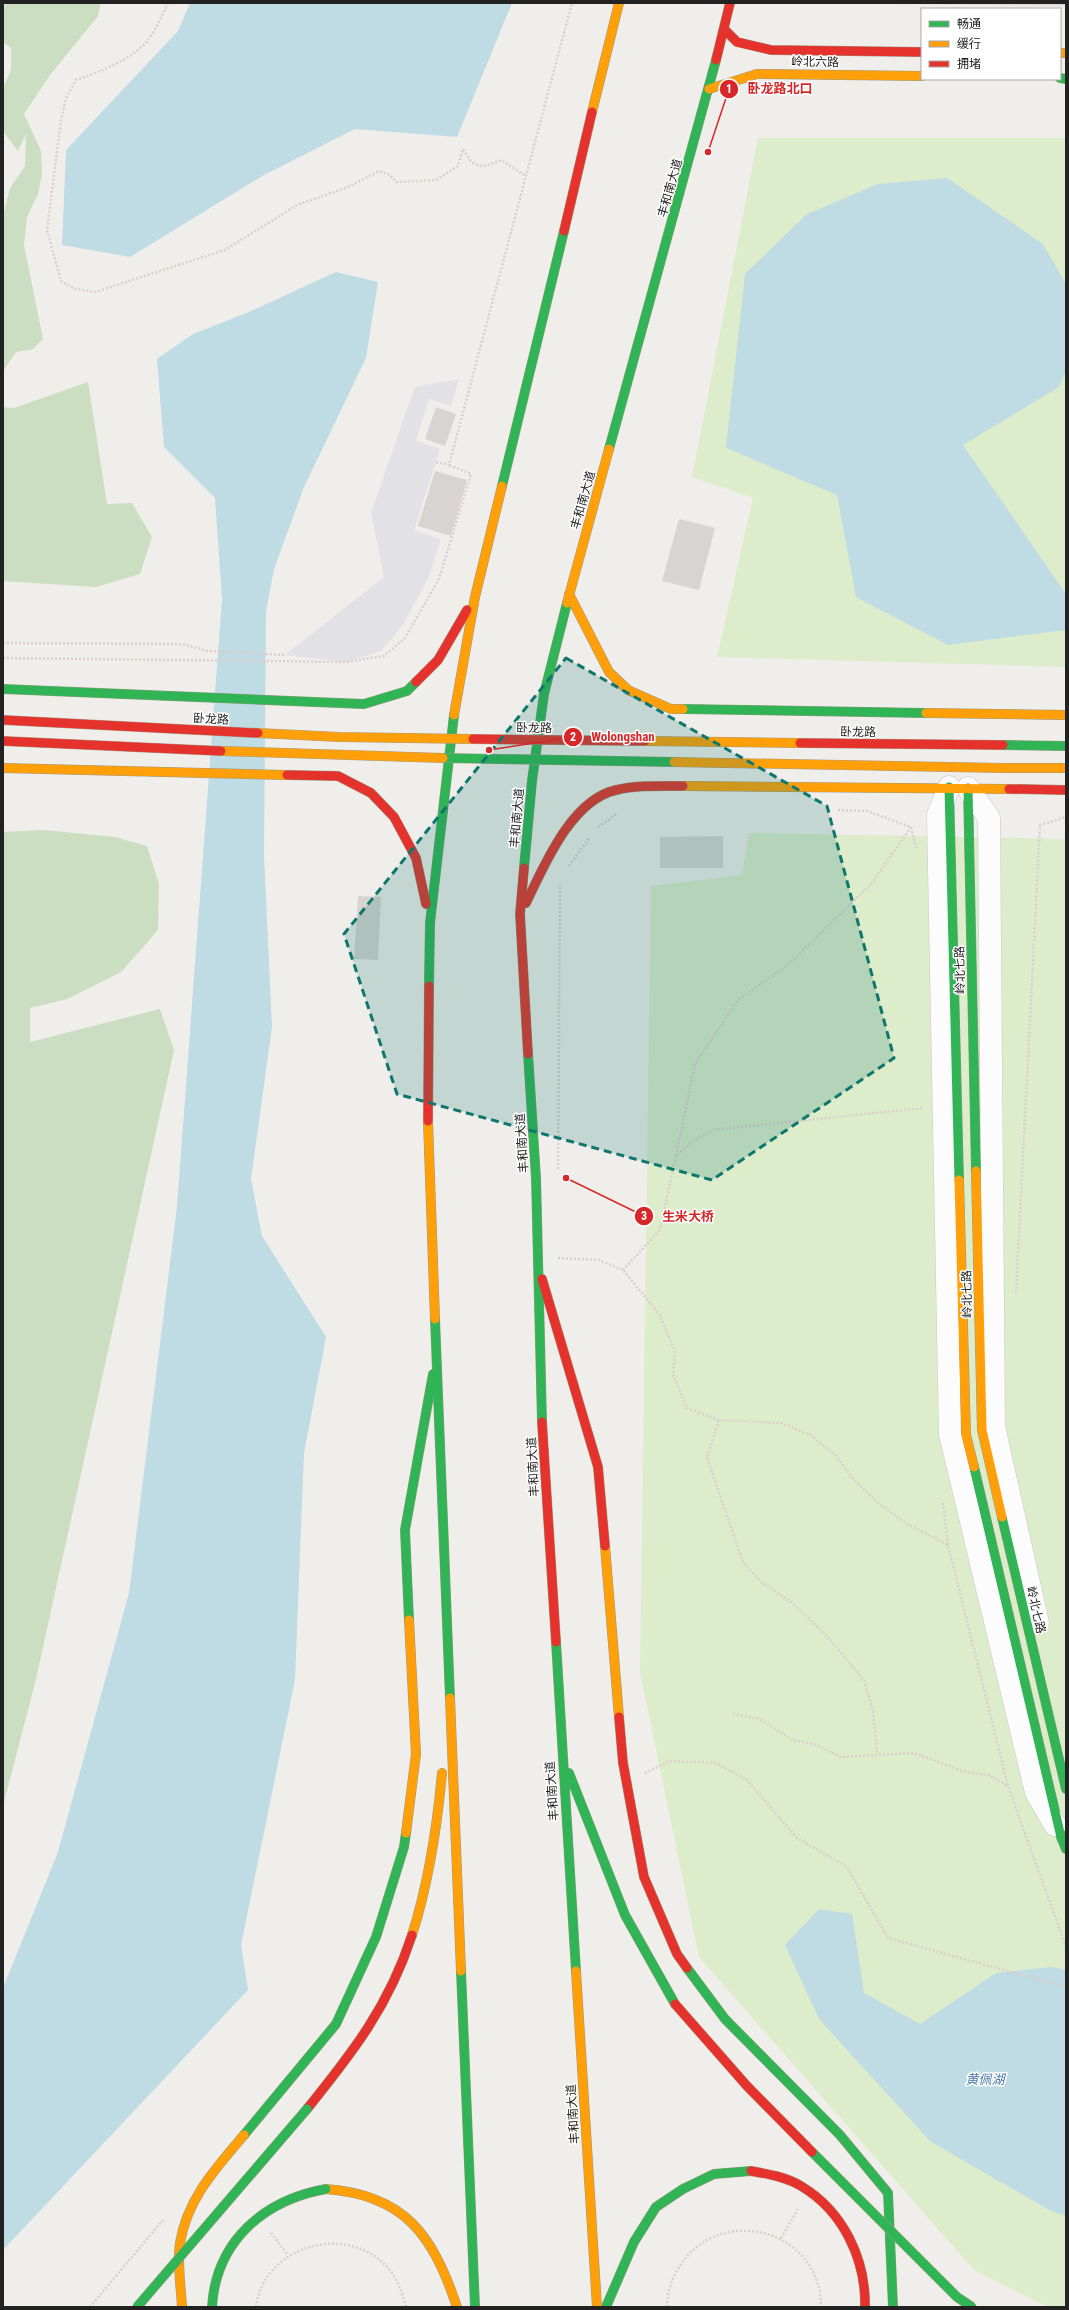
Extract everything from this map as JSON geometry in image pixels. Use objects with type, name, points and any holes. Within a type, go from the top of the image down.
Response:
[{"type":"main road","points":[[475,2307],[428,1142],[430,923],[457,693],[475,597],[619,3]]},
{"type":"main road","name":"丰和南大道","points":[[597,2307],[542,1418],[540,1272],[520,914],[532,782],[544,694],[569,594],[710,89],[730,3]]},
{"type":"main road","name":"岭北六路","points":[[724,29],[737,42],[771,50],[921,52]]},
{"type":"main road","name":"岭北六路","points":[[710,89],[757,74],[790,73],[921,76]]},
{"type":"main road","name":"卧龙路","points":[[569,594],[609,672],[628,690],[671,710],[1066,715]]},
{"type":"main road","name":"卧龙路","points":[[3,689],[364,704],[407,691],[438,660],[475,597]]},
{"type":"main road","name":"卧龙路","points":[[3,720],[339,737],[1066,746]]},
{"type":"main road","points":[[3,741],[342,756],[1066,768]]},
{"type":"main road","points":[[3,768],[338,776],[371,793],[394,817],[416,858],[430,923]]},
{"type":"main road","points":[[520,914],[557,840],[592,800],[616,790],[645,786],[959,787],[1066,790]]},
{"type":"main road","name":"岭北七路","points":[[959,787],[982,1430],[1066,1789]]},
{"type":"main road","points":[[540,1272],[598,1466],[623,1763],[644,1877],[677,1954],[725,2019],[840,2135],[888,2193],[893,2307]]},
{"type":"main road","points":[[182,2307],[180,2244],[188,2211],[204,2183],[336,2024],[376,1937],[404,1847],[416,1754],[405,1530],[437,1350]]},
{"type":"main road","points":[[137,2307],[307,2108],[357,2047],[389,1994],[412,1938],[439,1819],[450,1668]]},
{"type":"main road","points":[[562,1755],[625,1915],[675,2004],[747,2086],[957,2297],[972,2307]]},
{"type":"main road","points":[[606,2307],[634,2242],[656,2207],[683,2189],[714,2174],[751,2171],[777,2175],[801,2186],[824,2205],[846,2232],[861,2263],[865,2307]]},
{"type":"main road","points":[[212,2307],[220,2262],[239,2236],[266,2211],[294,2196],[326,2189],[358,2192],[386,2204],[410,2223],[432,2247],[448,2280],[457,2307]]},
{"type":"street","points":[[1064,1843],[1036,1792],[950,1434],[938,815],[959,787],[989,818],[994,1427],[1066,1746]]},
{"type":"path","points":[[168,3],[146,42],[126,58],[93,75],[76,80],[66,98],[61,120],[47,230],[62,281],[75,289],[95,292],[225,250],[296,205],[346,188],[379,171],[388,174],[397,182],[436,180],[458,166],[463,150],[469,160],[476,166],[488,165],[501,160],[526,176]]},
{"type":"path","points":[[449,465],[572,3]]},
{"type":"path","points":[[3,658],[348,662],[384,656],[405,638],[439,579],[471,474],[449,465],[436,462]]},
{"type":"path","points":[[3,643],[181,644],[208,651],[285,655]]},
{"type":"path","points":[[836,810],[868,811],[911,827]]},
{"type":"path","points":[[596,829],[620,812]]},
{"type":"path","points":[[1015,1301],[1040,825],[1066,817]]},
{"type":"path","points":[[911,827],[917,852]]},
{"type":"path","points":[[623,1270],[660,1230],[695,1064],[738,1000],[788,966],[872,883],[911,827]]},
{"type":"path","points":[[564,873],[591,835]]},
{"type":"path","points":[[558,1171],[560,879]]},
{"type":"path","points":[[676,1156],[693,1141],[713,1130],[925,1108],[926,1116]]},
{"type":"path","points":[[558,1250],[558,1265]]},
{"type":"path","points":[[558,1258],[599,1260],[623,1270],[660,1315],[675,1352],[673,1375],[688,1408],[719,1420],[782,1423],[812,1436],[836,1456],[853,1479],[878,1503],[907,1524],[948,1545]]},
{"type":"path","points":[[719,1420],[707,1458],[743,1562],[761,1582],[790,1601],[820,1629],[864,1680],[873,1711],[877,1754]]},
{"type":"path","points":[[943,1500],[948,1545],[1008,1786],[1066,1947]]},
{"type":"path","points":[[733,1714],[760,1719],[793,1740],[814,1744],[842,1757],[914,1752],[966,1772],[989,1776],[1008,1786]]},
{"type":"path","points":[[627,1782],[670,1762],[716,1763],[747,1780],[797,1838],[847,1867],[888,1938],[1066,1987]]},
{"type":"path","points":[[90,2307],[164,2219]]},
{"type":"path","points":[[667,2307],[672,2279],[685,2256],[706,2239],[730,2230],[756,2230],[781,2238],[802,2256],[816,2279],[820,2307]]},
{"type":"path","points":[[256,2307],[257,2298],[268,2274],[288,2255],[312,2245],[339,2243],[365,2250],[386,2266],[401,2288],[406,2307]]},
{"type":"highlighted area","points":[[566,658],[827,806],[894,1058],[712,1180],[397,1094],[344,934]]},
{"type":"shaded area","points":[[810,3],[1066,3],[1066,6]]},
{"type":"shaded area","points":[[459,379],[451,406],[429,399],[416,441],[440,449],[414,530],[441,539],[428,579],[402,626],[381,651],[347,662],[285,655],[384,577],[371,513],[415,387]]},
{"type":"green space","points":[[6,3],[101,3],[98,16],[50,75],[24,114],[41,151],[42,174],[38,194],[27,217],[24,245],[43,339],[33,349],[16,352],[3,371],[3,216],[10,188],[25,166],[26,134],[18,151],[3,131],[3,88],[11,70],[11,48],[3,42],[3,9]]},
{"type":"green space","points":[[758,138],[1066,138],[1066,667],[717,657],[753,498],[692,477]]},
{"type":"green space","points":[[88,382],[107,504],[132,503],[152,537],[140,574],[96,587],[3,581],[3,407],[14,408]]},
{"type":"green space","points":[[44,830],[115,837],[147,846],[159,884],[158,930],[121,972],[67,999],[30,1008],[30,1042],[160,1009],[174,1050],[36,1679],[3,1806],[3,832]]},
{"type":"green space","points":[[749,833],[1066,839],[1066,2307],[1048,2307],[974,2270],[699,1957],[640,1672],[651,886],[742,875]]},
{"type":"water","points":[[190,3],[512,3],[457,137],[355,129],[262,176],[130,257],[62,245],[66,150],[178,31]]},
{"type":"water","points":[[947,178],[1043,244],[1066,284],[1066,371],[1059,387],[963,445],[1066,594],[1066,630],[948,645],[856,597],[837,495],[726,448],[745,274],[807,214],[878,184]]},
{"type":"water","points":[[336,272],[378,282],[366,358],[304,487],[274,569],[266,612],[264,855],[272,1027],[251,1179],[262,1236],[326,1337],[304,1453],[295,1680],[241,1945],[248,1990],[3,2250],[3,1988],[58,1852],[129,1593],[177,1207],[222,599],[215,498],[164,447],[157,359],[193,334],[249,312]]},
{"type":"water","name":"黄佩湖","points":[[819,1909],[852,1914],[864,1993],[920,2024],[996,1973],[1052,1967],[1066,1970],[1066,2216],[1051,2211],[931,2142],[819,2019],[785,1945]]},
{"type":"building","points":[[436,407],[456,414],[445,446],[425,439]]},
{"type":"building","points":[[435,471],[467,480],[451,536],[418,526]]},
{"type":"building","points":[[679,519],[715,528],[699,590],[662,581]]},
{"type":"building","points":[[723,836],[723,868],[660,868],[660,837]]},
{"type":"building","points":[[358,896],[381,897],[378,960],[354,959]]},
{"type":"traffic: fast","points":[[609,449],[716,60]]},
{"type":"traffic: fast","points":[[1061,78],[1066,79]]},
{"type":"traffic: fast","points":[[502,486],[564,231]]},
{"type":"traffic: fast","points":[[524,868],[532,781],[544,694],[567,603]]},
{"type":"traffic: fast","points":[[3,689],[364,704],[407,691],[416,682]]},
{"type":"traffic: fast","points":[[683,709],[926,713]]},
{"type":"traffic: fast","points":[[429,986],[430,923],[454,715]]},
{"type":"traffic: fast","points":[[1003,745],[1066,746]]},
{"type":"traffic: fast","points":[[443,758],[674,762]]},
{"type":"traffic: fast","points":[[949,787],[959,1180]]},
{"type":"traffic: fast","points":[[968,788],[976,1171]]},
{"type":"traffic: fast","points":[[528,1054],[536,1178],[542,1422]]},
{"type":"traffic: fast","points":[[435,1319],[450,1698]]},
{"type":"traffic: fast","points":[[409,1620],[405,1530],[433,1374]]},
{"type":"traffic: fast","points":[[974,1467],[1061,1837],[1066,1849]]},
{"type":"traffic: fast","points":[[1002,1517],[1066,1789]]},
{"type":"traffic: fast","points":[[556,1642],[576,1971]]},
{"type":"traffic: fast","points":[[569,1773],[625,1915],[675,2004]]},
{"type":"traffic: fast","points":[[244,2135],[336,2024],[376,1937],[404,1847],[406,1833]]},
{"type":"traffic: fast","points":[[687,1968],[725,2019],[840,2135],[888,2193],[893,2307]]},
{"type":"traffic: fast","points":[[461,1971],[475,2307]]},
{"type":"traffic: fast","points":[[137,2307],[307,2109]]},
{"type":"traffic: fast","points":[[812,2152],[957,2297],[972,2307]]},
{"type":"traffic: fast","points":[[606,2307],[634,2242],[656,2207],[683,2189],[714,2174],[751,2171]]},
{"type":"traffic: fast","points":[[212,2307],[216,2283],[223,2262],[233,2244],[247,2227],[264,2214],[283,2203],[303,2195],[326,2189]]},
{"type":"traffic: slow","points":[[592,112],[619,3]]},
{"type":"traffic: slow","points":[[1061,53],[1066,53]]},
{"type":"traffic: slow","points":[[709,89],[757,74],[921,76]]},
{"type":"traffic: slow","points":[[567,603],[609,449]]},
{"type":"traffic: slow","points":[[454,715],[475,597],[502,486]]},
{"type":"traffic: slow","points":[[569,594],[609,672],[628,690],[671,709],[683,709]]},
{"type":"traffic: slow","points":[[926,713],[1066,715]]},
{"type":"traffic: slow","points":[[258,733],[339,737],[473,739]]},
{"type":"traffic: slow","points":[[645,741],[800,743]]},
{"type":"traffic: slow","points":[[221,751],[443,758]]},
{"type":"traffic: slow","points":[[674,762],[1003,768]]},
{"type":"traffic: slow","points":[[3,768],[287,775]]},
{"type":"traffic: slow","points":[[1003,768],[1066,768]]},
{"type":"traffic: slow","points":[[683,786],[1009,789]]},
{"type":"traffic: slow","points":[[428,1121],[435,1319]]},
{"type":"traffic: slow","points":[[976,1171],[982,1430],[1002,1517]]},
{"type":"traffic: slow","points":[[959,1180],[966,1435],[974,1467]]},
{"type":"traffic: slow","points":[[605,1546],[619,1717]]},
{"type":"traffic: slow","points":[[406,1833],[416,1754],[409,1620]]},
{"type":"traffic: slow","points":[[450,1698],[461,1971]]},
{"type":"traffic: slow","points":[[412,1935],[432,1855],[442,1773]]},
{"type":"traffic: slow","points":[[576,1971],[597,2307]]},
{"type":"traffic: slow","points":[[182,2307],[179,2259],[180,2243],[189,2212],[196,2198],[213,2172],[244,2135]]},
{"type":"traffic: slow","points":[[326,2189],[354,2193],[377,2200],[396,2210],[412,2224],[426,2240],[438,2259],[457,2307]]},
{"type":"traffic: jam","points":[[716,60],[730,3]]},
{"type":"traffic: jam","points":[[724,29],[737,42],[771,50],[921,52]]},
{"type":"traffic: jam","points":[[564,231],[592,112]]},
{"type":"traffic: jam","points":[[416,682],[438,660],[467,610]]},
{"type":"traffic: jam","points":[[3,720],[258,733]]},
{"type":"traffic: jam","points":[[473,739],[645,741]]},
{"type":"traffic: jam","points":[[3,741],[221,751]]},
{"type":"traffic: jam","points":[[800,743],[1003,745]]},
{"type":"traffic: jam","points":[[287,775],[338,776],[371,793],[394,817],[416,858],[426,904]]},
{"type":"traffic: jam","points":[[526,903],[541,871],[561,836],[572,820],[585,807],[600,796],[624,788],[683,786]]},
{"type":"traffic: jam","points":[[1009,789],[1066,790]]},
{"type":"traffic: jam","points":[[524,868],[520,914],[528,1054]]},
{"type":"traffic: jam","points":[[428,1121],[429,986]]},
{"type":"traffic: jam","points":[[542,1279],[598,1467],[605,1546]]},
{"type":"traffic: jam","points":[[542,1422],[556,1642]]},
{"type":"traffic: jam","points":[[619,1717],[623,1763],[644,1877],[677,1954],[687,1968]]},
{"type":"traffic: jam","points":[[307,2109],[340,2068],[381,2006],[403,1961],[412,1935]]},
{"type":"traffic: jam","points":[[675,2004],[747,2086],[812,2152]]},
{"type":"traffic: jam","points":[[751,2171],[789,2180],[816,2196],[829,2209],[840,2223],[856,2254],[861,2271],[865,2307]]},
{"type":"place","name":"卧龙路北口","points":[[708,152]]},
{"type":"place","name":"Wolongshan","points":[[489,750]]},
{"type":"place","name":"生米大桥","points":[[566,1178]]}]
